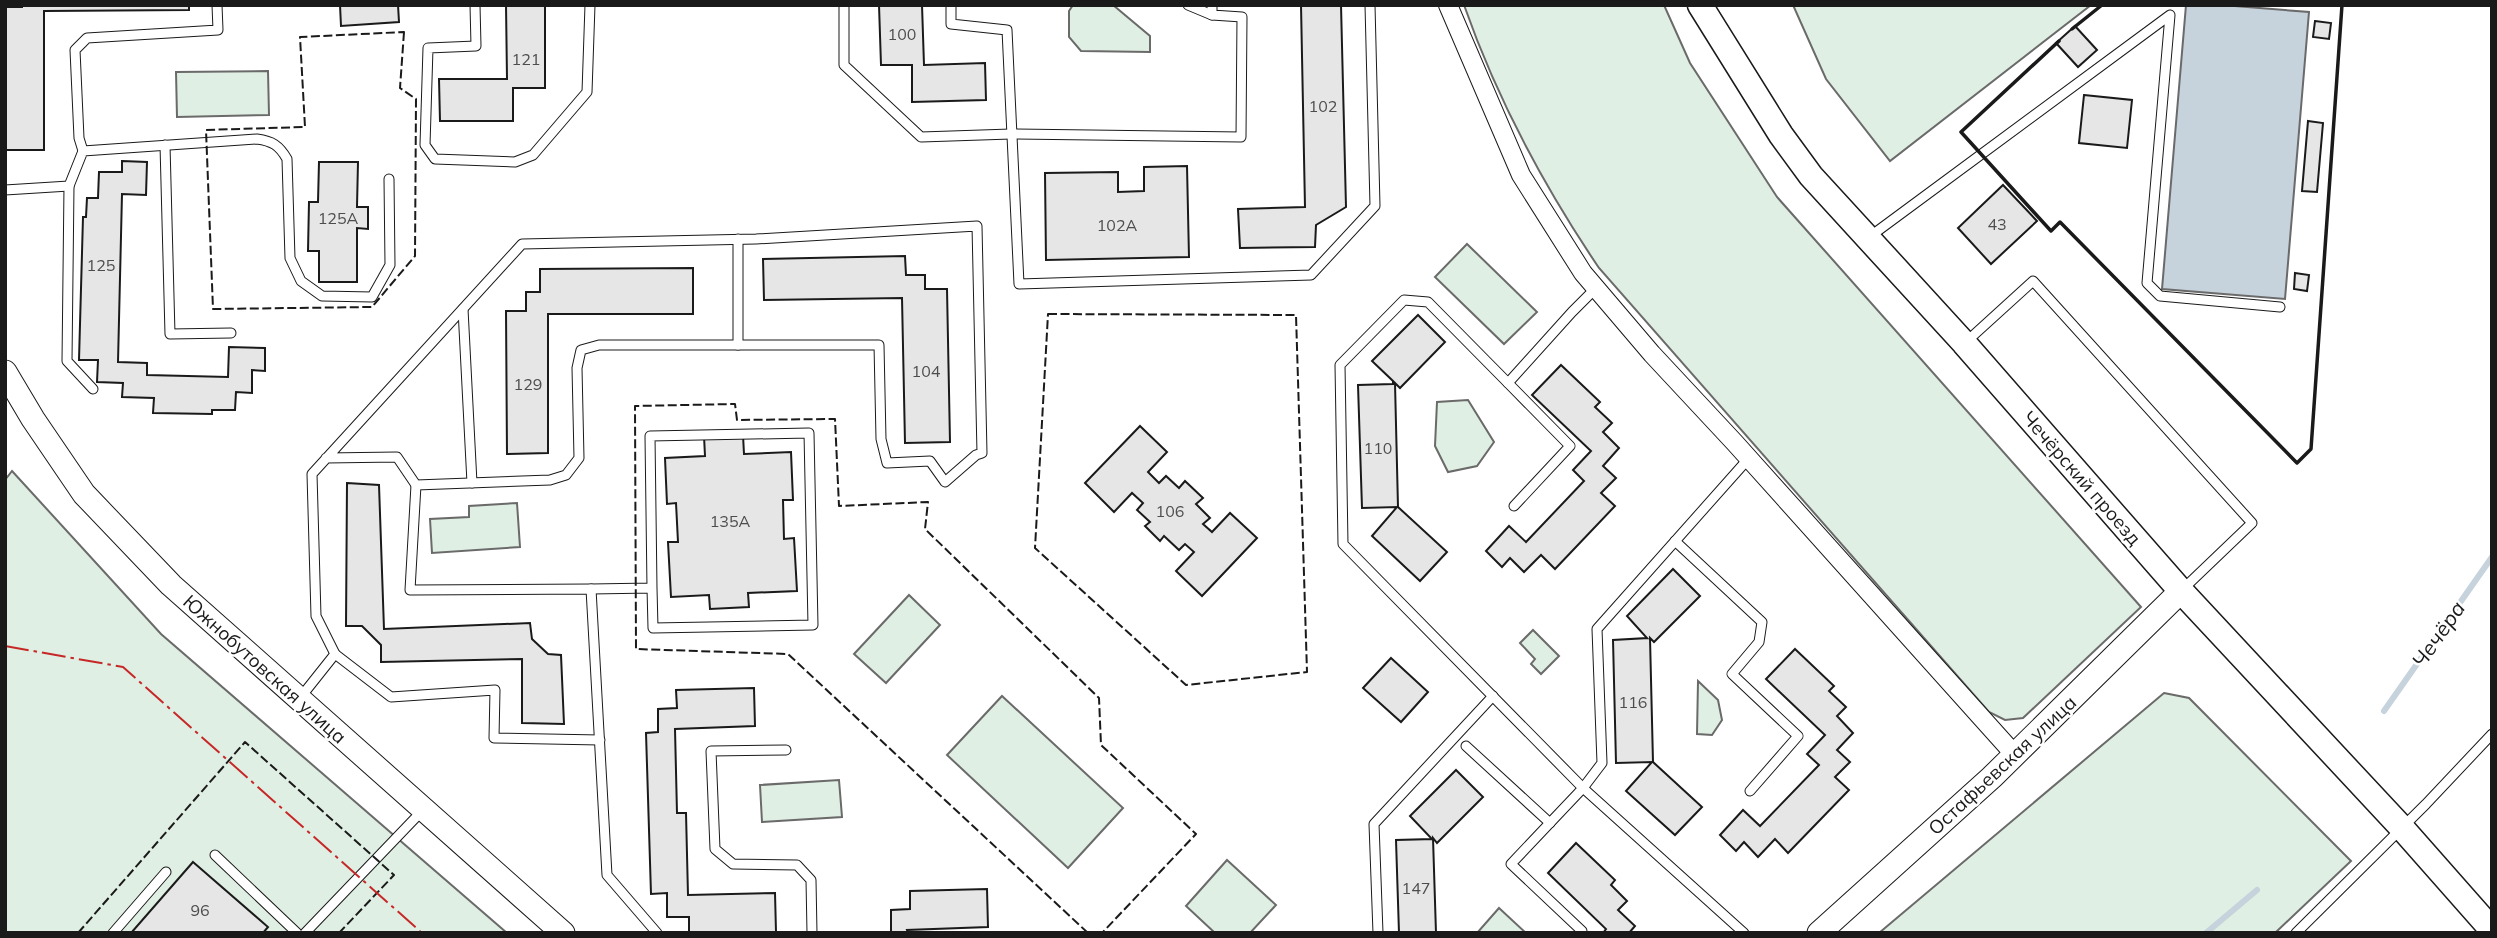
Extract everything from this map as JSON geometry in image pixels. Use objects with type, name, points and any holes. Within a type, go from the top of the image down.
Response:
[{"type":"main road","name":"Чечёрский проезд","points":[[1700,5],[1781,135],[1811,176],[1964,343],[2180,591],[2402,828],[2492,930]]},
{"type":"street","points":[[1448,5],[1521,175],[1583,273],[2015,755]]},
{"type":"street","name":"Южнобутовская улица","points":[[5,372],[84,494],[171,585],[563,933]]},
{"type":"street","name":"Остафьевская улица","points":[[1819,933],[2015,755],[2180,591]]},
{"type":"lane","points":[[93,389],[67,361],[69,186],[83,151],[79,138],[75,50],[87,38],[218,30],[217,5]]},
{"type":"lane","points":[[475,5],[476,46],[428,48],[425,145],[435,159],[515,162],[533,155],[587,92],[590,5]]},
{"type":"lane","points":[[844,5],[844,65],[921,137],[1011,134],[1241,137],[1242,17],[1188,5]]},
{"type":"lane","points":[[951,5],[951,24],[1007,30],[1019,284],[1311,275],[1375,206],[1370,5]]},
{"type":"lane","points":[[1866,239],[2171,15],[2147,283],[2160,296],[2280,307]]},
{"type":"lane","points":[[83,151],[257,139],[281,147],[287,159],[290,258],[301,281],[322,296],[372,297],[390,265],[389,179]]},
{"type":"lane","points":[[165,145],[170,334],[231,333]]},
{"type":"lane","points":[[5,190],[69,186]]},
{"type":"lane","points":[[416,485],[550,480],[566,475],[579,457],[577,368],[582,350],[599,345],[878,345],[881,439],[887,463],[930,461],[945,482],[976,455],[982,453],[977,226],[738,239],[523,244],[312,474],[316,615],[335,654],[391,696],[495,690],[494,738],[600,740]]},
{"type":"lane","points":[[738,239],[738,345]]},
{"type":"lane","points":[[1964,343],[2033,281],[2252,523],[2180,591]]},
{"type":"lane","points":[[1508,383],[1596,288]]},
{"type":"lane","points":[[1514,506],[1570,446],[1428,302],[1404,300],[1340,365],[1343,544],[1583,788],[1744,933]]},
{"type":"lane","points":[[463,309],[472,483]]},
{"type":"lane","points":[[809,433],[813,625],[653,628],[652,588],[650,436],[809,433]]},
{"type":"lane","points":[[327,458],[397,457],[416,485],[410,590],[652,588]]},
{"type":"lane","points":[[1580,933],[1582,931],[1511,864],[1583,788],[1602,764],[1597,629],[1749,458]]},
{"type":"lane","points":[[1675,541],[1762,622],[1759,642],[1732,674],[1798,736],[1750,791]]},
{"type":"lane","points":[[591,589],[607,875],[656,933]]},
{"type":"lane","points":[[299,700],[335,654]]},
{"type":"lane","points":[[1378,933],[1374,824],[1493,696]]},
{"type":"lane","points":[[2296,933],[2492,734]]},
{"type":"lane","points":[[1466,746],[1550,822]]},
{"type":"lane","points":[[786,750],[711,751],[715,849],[733,864],[797,865],[811,880],[812,933]]},
{"type":"lane","points":[[305,933],[423,810]]},
{"type":"lane","points":[[215,855],[297,933]]},
{"type":"lane","points":[[113,933],[166,872]]},
{"type":"green space","points":[[1073,5],[1113,5],[1150,36],[1150,52],[1081,51],[1069,37],[1069,11]]},
{"type":"green space","points":[[1464,5],[1664,5],[1690,63],[1777,197],[2141,607],[2023,718],[2005,720],[1989,712],[1599,268],[1540,173],[1506,108]]},
{"type":"green space","points":[[1793,5],[2091,5],[1890,161],[1826,79]]},
{"type":"green space","points":[[268,71],[269,115],[177,117],[176,72]]},
{"type":"green space","points":[[1467,244],[1537,312],[1504,344],[1435,277]]},
{"type":"green space","points":[[1468,400],[1494,442],[1477,466],[1448,472],[1435,446],[1437,402]]},
{"type":"green space","points":[[12,471],[161,634],[507,933],[5,933],[5,480]]},
{"type":"green space","points":[[517,503],[520,547],[432,553],[430,519],[469,517],[469,506]]},
{"type":"green space","points":[[909,595],[940,625],[886,683],[854,654]]},
{"type":"green space","points":[[1533,630],[1559,656],[1541,674],[1531,664],[1535,659],[1520,643]]},
{"type":"green space","points":[[1698,681],[1718,700],[1722,720],[1712,735],[1697,734]]},
{"type":"green space","points":[[2164,693],[2189,698],[2351,861],[2275,933],[1879,933]]},
{"type":"green space","points":[[1002,696],[1123,808],[1068,868],[947,755]]},
{"type":"green space","points":[[839,780],[842,817],[762,822],[760,785]]},
{"type":"green space","points":[[1227,860],[1276,905],[1250,933],[1215,933],[1186,906]]},
{"type":"green space","points":[[1499,908],[1526,933],[1477,933]]},
{"type":"shaded area","points":[[2186,5],[2309,12],[2285,299],[2162,289]]},
{"type":"building","points":[[189,5],[189,10],[44,11],[44,150],[5,150],[5,7]]},
{"type":"building","points":[[340,5],[398,5],[399,22],[341,26]]},
{"type":"building","points":[[506,5],[545,5],[545,88],[513,88],[513,121],[440,121],[439,79],[507,79]]},
{"type":"building","points":[[879,5],[922,5],[924,65],[985,63],[986,100],[912,102],[912,65],[881,65]]},
{"type":"building","points":[[1301,5],[1341,5],[1346,207],[1316,225],[1315,247],[1240,248],[1238,209],[1305,207]]},
{"type":"building","points":[[2315,21],[2331,23],[2329,39],[2313,37]]},
{"type":"building","points":[[2075,26],[2097,50],[2078,67],[2056,43]]},
{"type":"building","points":[[2084,95],[2132,100],[2127,148],[2079,143]]},
{"type":"building","points":[[2308,121],[2323,123],[2317,192],[2302,191]]},
{"type":"building","points":[[122,161],[147,162],[146,195],[122,194],[118,362],[147,363],[147,375],[228,377],[229,347],[265,348],[265,371],[252,370],[252,393],[236,392],[235,410],[212,410],[212,414],[153,413],[154,398],[122,397],[123,383],[97,382],[98,360],[79,360],[83,217],[86,217],[87,198],[98,198],[99,172],[122,172]]},
{"type":"building","points":[[319,162],[358,162],[357,207],[368,207],[368,229],[357,228],[357,282],[319,282],[319,251],[308,251],[309,202],[318,202]]},
{"type":"building","points":[[1187,166],[1189,257],[1046,260],[1045,173],[1118,172],[1118,192],[1144,191],[1144,167]]},
{"type":"building","points":[[2003,185],[2037,221],[1991,264],[1958,228]]},
{"type":"building","points":[[905,256],[906,275],[925,275],[925,289],[947,289],[950,442],[905,443],[902,298],[764,300],[763,259]]},
{"type":"building","points":[[693,268],[693,314],[548,314],[548,453],[507,454],[506,311],[526,311],[526,292],[540,292],[540,269]]},
{"type":"building","points":[[2295,273],[2309,275],[2307,291],[2294,289]]},
{"type":"building","points":[[1418,315],[1445,342],[1400,388],[1395,383],[1398,507],[1447,552],[1420,581],[1372,536],[1397,507],[1362,508],[1358,385],[1393,384],[1372,361]]},
{"type":"building","points":[[1561,365],[1600,402],[1595,407],[1612,423],[1603,432],[1619,448],[1603,466],[1616,478],[1601,493],[1615,506],[1555,569],[1541,555],[1524,572],[1510,558],[1502,567],[1486,551],[1509,526],[1526,542],[1584,481],[1573,470],[1591,451],[1532,395]]},
{"type":"building","points":[[1140,426],[1167,452],[1148,472],[1159,483],[1166,476],[1179,488],[1185,481],[1203,498],[1196,504],[1210,518],[1203,524],[1212,532],[1230,513],[1257,538],[1202,596],[1176,571],[1194,552],[1185,544],[1179,550],[1164,536],[1160,541],[1145,526],[1150,522],[1137,510],[1143,503],[1132,493],[1114,512],[1085,483]]},
{"type":"building","points":[[743,435],[744,454],[791,452],[793,500],[783,500],[784,539],[794,538],[797,591],[748,593],[749,607],[710,609],[709,595],[671,597],[668,542],[678,542],[676,503],[667,504],[665,458],[705,456],[704,436]]},
{"type":"building","points":[[347,483],[379,485],[384,629],[530,623],[532,639],[548,654],[561,655],[564,724],[522,723],[522,659],[381,662],[381,645],[362,626],[346,626]]},
{"type":"building","points":[[1673,569],[1700,596],[1654,642],[1650,638],[1653,762],[1702,807],[1675,835],[1626,791],[1652,762],[1616,763],[1613,640],[1647,638],[1627,616]]},
{"type":"building","points":[[1795,649],[1834,686],[1829,691],[1846,707],[1837,716],[1853,733],[1837,750],[1850,762],[1835,777],[1849,790],[1788,853],[1775,839],[1758,857],[1744,842],[1736,851],[1720,835],[1743,810],[1760,826],[1819,765],[1807,754],[1825,735],[1766,679]]},
{"type":"building","points":[[1391,658],[1428,692],[1401,722],[1363,688]]},
{"type":"building","points":[[754,688],[755,726],[675,729],[677,813],[686,813],[688,895],[775,893],[776,932],[689,933],[689,917],[667,917],[667,893],[651,894],[646,733],[658,732],[658,709],[677,708],[676,690]]},
{"type":"building","points":[[1456,770],[1483,797],[1437,843],[1433,838],[1436,933],[1399,933],[1396,840],[1432,839],[1410,816]]},
{"type":"building","points":[[1576,843],[1615,880],[1611,885],[1627,901],[1618,910],[1635,926],[1629,933],[1603,933],[1606,929],[1548,873]]},
{"type":"building","points":[[193,862],[268,927],[263,933],[131,933]]},
{"type":"building","points":[[987,889],[988,927],[891,933],[891,910],[910,909],[910,891]]},
{"type":"waterway","name":"Чечёра","points":[[2384,711],[2492,557]]},
{"type":"waterway","name":"Чечёра","points":[[2206,933],[2257,890]]},
{"type":"fence","points":[[404,32],[400,88],[416,99],[415,256],[372,307],[213,309],[206,130],[305,127],[300,37],[404,32]]},
{"type":"fence","points":[[1048,314],[1296,315],[1307,672],[1186,685],[1035,548],[1048,314]]},
{"type":"fence","points":[[1088,933],[788,654],[636,649],[635,406],[735,404],[737,420],[835,419],[839,506],[928,502],[925,529],[1099,698],[1101,745],[1196,834],[1102,933]]},
{"type":"fence","points":[[78,933],[245,742],[394,875],[339,933]]},
{"type":"wall","points":[[2072,29],[2102,5]]},
{"type":"wall","points":[[2059,41],[1961,132],[2051,231],[2060,222],[2297,463],[2311,449],[2342,5]]},
{"type":"power","points":[[5,646],[123,667],[422,933]]}]
